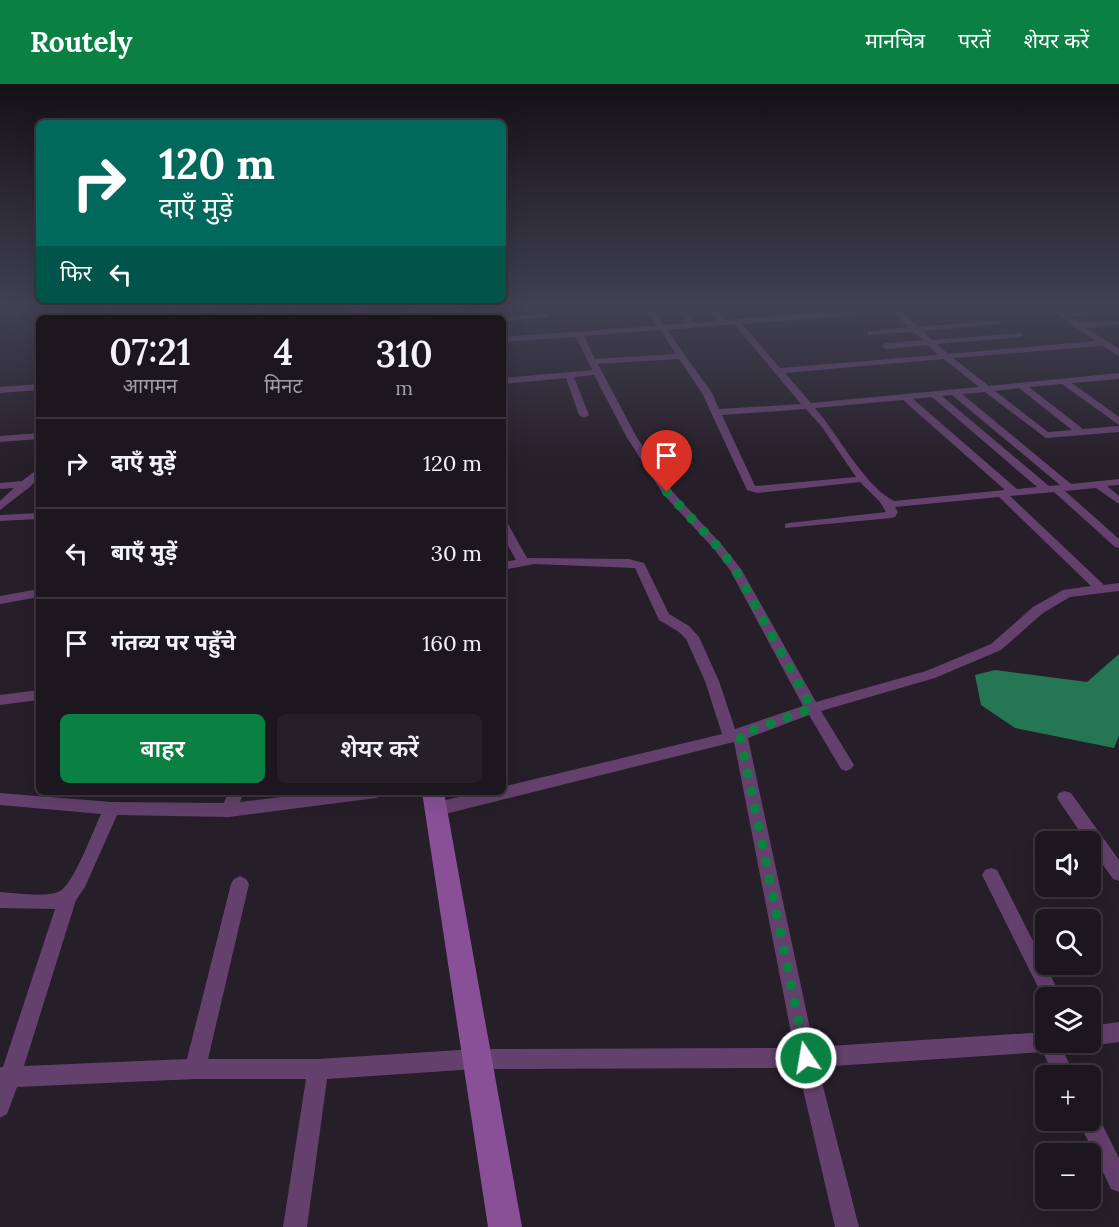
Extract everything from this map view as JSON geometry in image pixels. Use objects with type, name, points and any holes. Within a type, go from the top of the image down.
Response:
[{"type":"street","points":[[591,360],[631,436],[667,492],[718,547],[735,569],[846,765]]},
{"type":"street","points":[[506,381],[569,374],[594,367],[648,360]]},
{"type":"street","points":[[686,360],[717,412],[720,425],[753,490],[863,479]]},
{"type":"street","points":[[768,360],[825,425],[863,479],[885,501],[892,512],[891,515],[789,526]]},
{"type":"street","points":[[777,371],[906,360]]},
{"type":"street","points":[[950,360],[1046,435],[1119,429]]},
{"type":"street","points":[[569,374],[584,416]]},
{"type":"street","points":[[717,412],[807,406],[1119,376]]},
{"type":"street","points":[[1063,381],[1119,422]]},
{"type":"street","points":[[1020,385],[1082,433]]},
{"type":"street","points":[[0,390],[36,387]]},
{"type":"street","points":[[953,391],[1119,545]]},
{"type":"street","points":[[933,393],[1058,489]]},
{"type":"street","points":[[904,396],[1016,493]]},
{"type":"street","points":[[0,439],[36,436]]},
{"type":"street","points":[[0,507],[36,474]]},
{"type":"street","points":[[885,501],[900,504],[1119,482]]},
{"type":"street","points":[[0,486],[27,484]]},
{"type":"street","points":[[1098,484],[1119,501]]},
{"type":"street","points":[[1002,495],[1101,589]]},
{"type":"street","points":[[0,518],[36,516]]},
{"type":"street","points":[[506,531],[522,560]]},
{"type":"street","points":[[506,565],[522,560],[628,563],[640,566],[664,617],[689,633],[692,638],[712,681],[728,732],[730,735],[740,735]]},
{"type":"street","points":[[506,785],[740,735],[812,708],[930,675],[984,654],[1011,636],[1038,610],[1054,599],[1067,593],[1119,587]]},
{"type":"street","points":[[0,600],[36,594]]},
{"type":"street","points":[[0,700],[36,695]]},
{"type":"street","points":[[740,735],[806,1058],[847,1227]]},
{"type":"street","points":[[229,810],[235,795]]},
{"type":"street","points":[[0,799],[112,808],[229,810],[305,797],[333,795]]},
{"type":"street","points":[[458,795],[435,800],[505,1227]]},
{"type":"street","points":[[1065,797],[1119,874]]},
{"type":"street","points":[[0,1107],[5,1077],[68,897],[79,882],[112,808]]},
{"type":"street","points":[[991,875],[1047,987]]},
{"type":"street","points":[[195,1069],[240,884]]},
{"type":"street","points":[[0,900],[51,902],[68,897]]},
{"type":"street","points":[[1101,1034],[1119,1032]]},
{"type":"street","points":[[5,1077],[195,1069],[318,1069],[476,1059],[806,1058],[1035,1043]]},
{"type":"street","points":[[295,1227],[318,1069]]},
{"type":"street","points":[[1094,1131],[1119,1182]]},
{"type":"shaded area","points":[[1119,654],[1119,736],[1114,748],[1015,728],[981,705],[975,675],[995,670],[1087,682]]},
{"type":"route","points":[[667,492],[718,547],[735,569],[812,708],[740,735],[806,1058]]}]
